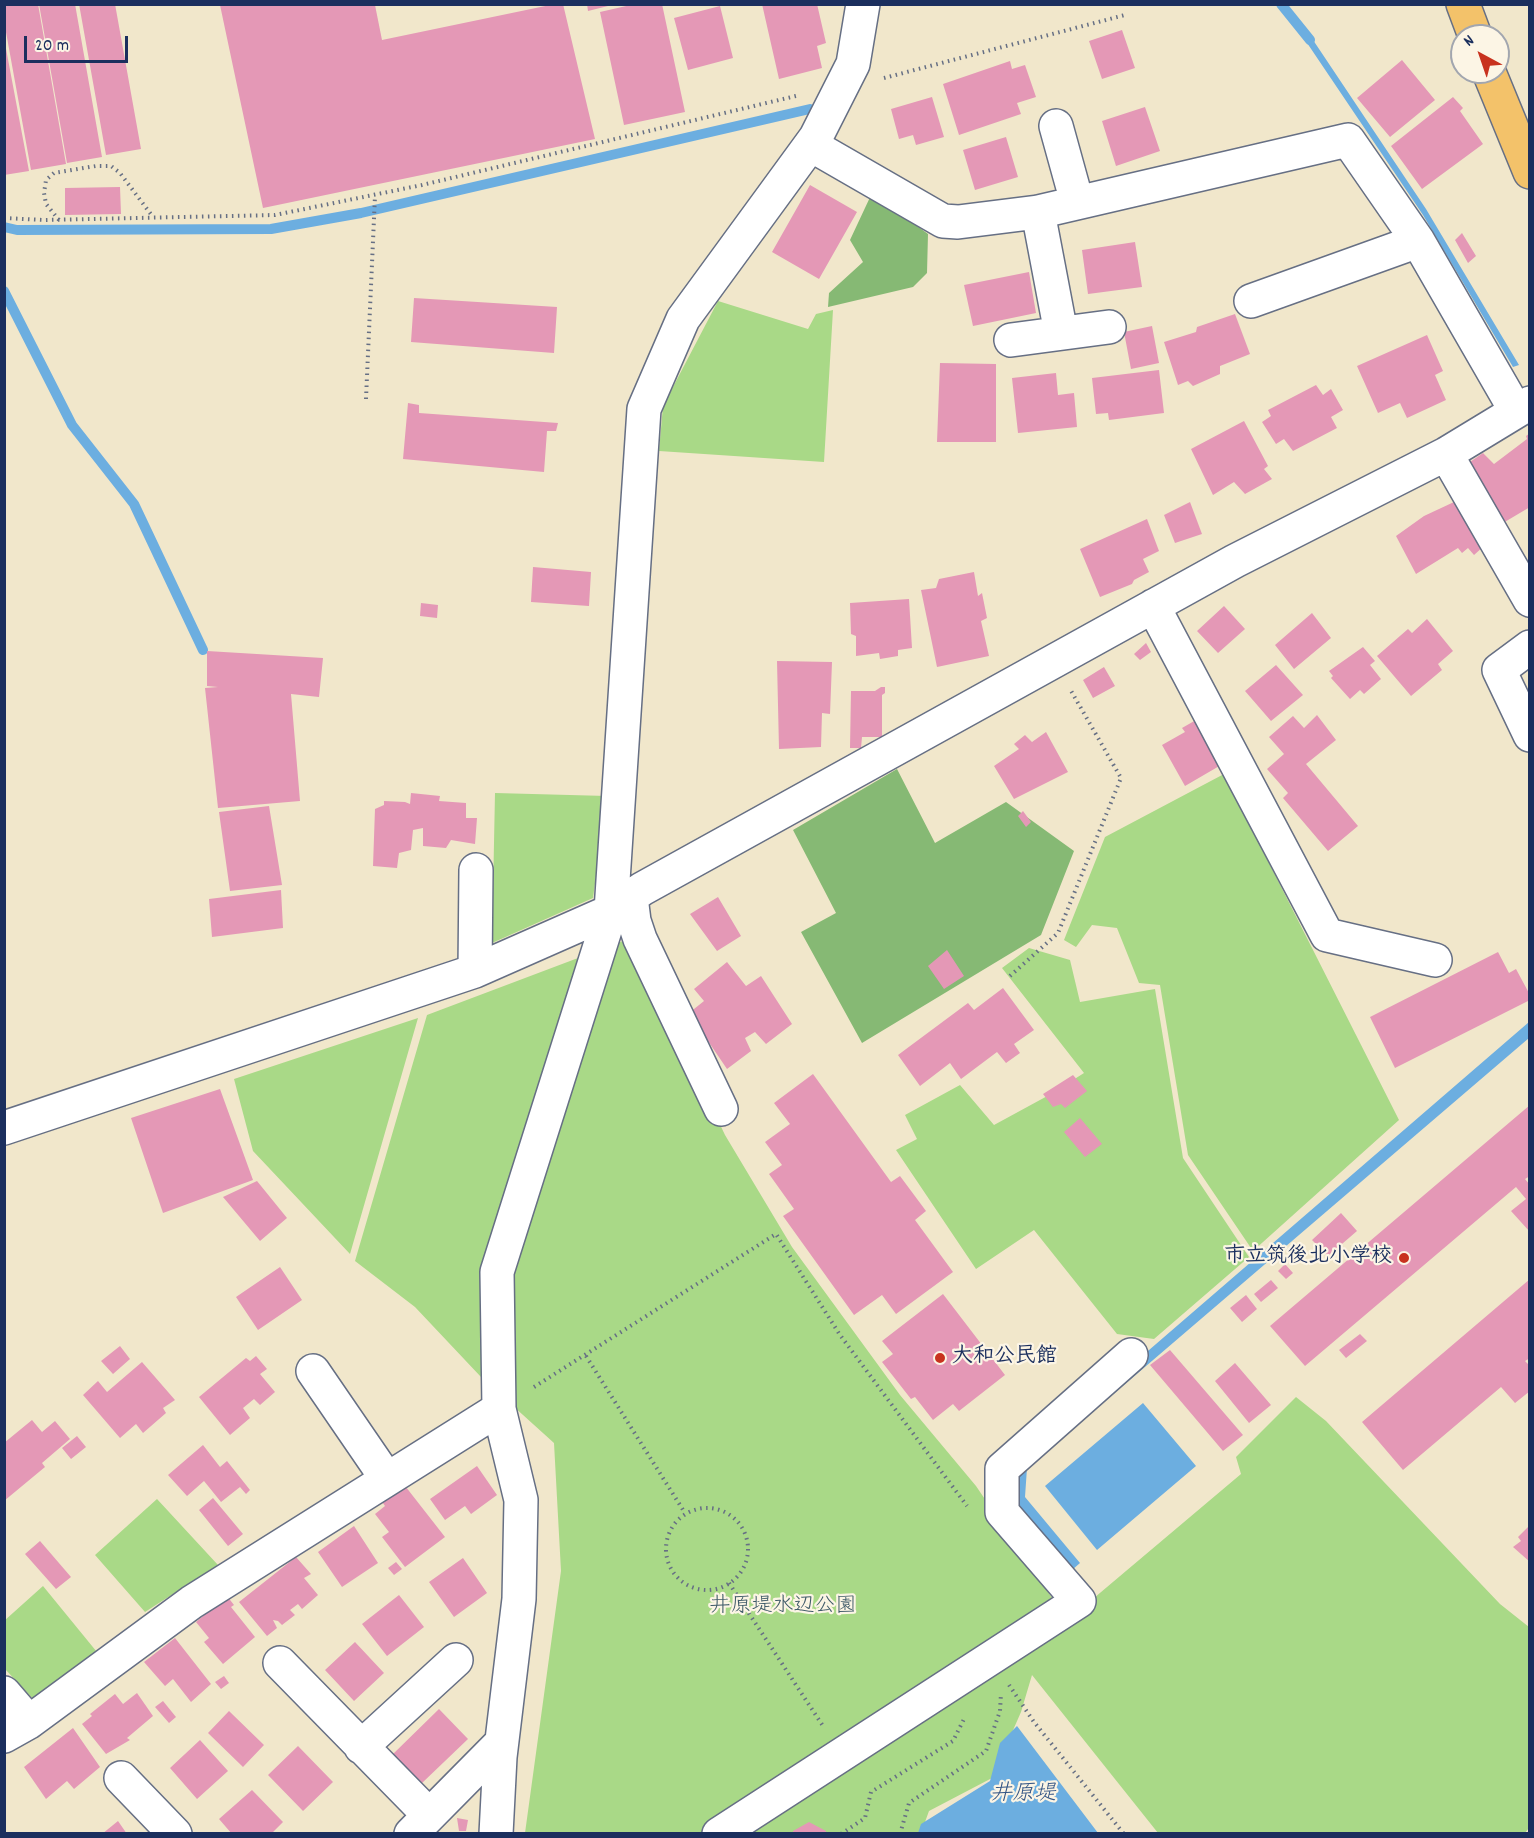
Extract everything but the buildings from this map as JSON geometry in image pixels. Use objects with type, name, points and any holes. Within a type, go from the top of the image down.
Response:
[{"type":"highway","points":[[1463,4],[1470,24]]},
{"type":"highway","points":[[1494,84],[1530,172]]},
{"type":"street","points":[[496,1833],[501,1743],[519,1599],[521,1500],[512,1401],[496,1272],[621,904],[644,409],[683,319],[811,145],[853,64],[863,4]]},
{"type":"street","points":[[1056,126],[1077,202]]},
{"type":"street","points":[[4,1128],[475,971],[621,904],[666,876],[1153,606],[1235,561],[1446,454],[1523,407],[1418,241],[1348,140],[1038,212],[958,222],[943,221],[811,145]]},
{"type":"street","points":[[1038,212],[1061,333]]},
{"type":"street","points":[[1251,301],[1418,241]]},
{"type":"street","points":[[1011,340],[1108,327]]},
{"type":"street","points":[[1446,454],[1530,600]]},
{"type":"street","points":[[1153,606],[1327,935],[1435,960]]},
{"type":"street","points":[[1530,647],[1499,670],[1530,735]]},
{"type":"street","points":[[475,971],[476,870]]},
{"type":"street","points":[[621,904],[634,921],[640,939],[721,1109]]},
{"type":"street","points":[[719,1833],[1079,1601],[1002,1512],[1002,1469],[1131,1355]]},
{"type":"street","points":[[313,1371],[387,1479]]},
{"type":"street","points":[[4,1693],[16,1729],[192,1602],[512,1401]]},
{"type":"street","points":[[361,1747],[456,1660]]},
{"type":"street","points":[[280,1663],[361,1747],[420,1824],[501,1743]]},
{"type":"street","points":[[121,1778],[175,1833]]},
{"type":"path","points":[[4,218],[59,220],[275,215],[375,196],[842,87],[1125,15]]},
{"type":"path","points":[[59,220],[46,204],[44,193],[46,180],[54,173],[96,166],[111,166],[120,173],[154,218]]},
{"type":"path","points":[[366,399],[375,196]]},
{"type":"path","points":[[1010,976],[1058,933],[1121,778],[1070,688]]},
{"type":"path","points":[[512,1401],[776,1234],[840,1335],[967,1507]]},
{"type":"path","points":[[586,1356],[685,1513]]},
{"type":"path","points":[[698,1508],[713,1508],[737,1521],[745,1533],[748,1547],[746,1561],[740,1573],[729,1583],[705,1590],[692,1587],[680,1580],[672,1571],[667,1559],[666,1546],[675,1522],[685,1513],[698,1508]]},
{"type":"path","points":[[729,1583],[826,1731]]},
{"type":"path","points":[[900,1833],[909,1803],[986,1750],[1000,1711],[1002,1684]]},
{"type":"path","points":[[1009,1684],[1034,1722],[1124,1833]]},
{"type":"path","points":[[841,1833],[865,1818],[871,1792],[953,1741],[967,1711]]},
{"type":"green space","points":[[872,193],[928,234],[927,273],[913,287],[828,307],[829,293],[863,262],[850,240]]},
{"type":"green space","points":[[718,301],[808,329],[816,314],[833,310],[824,462],[659,451],[663,406]]},
{"type":"green space","points":[[897,769],[935,843],[1006,802],[1074,851],[1041,935],[862,1043],[801,932],[836,913],[793,830]]},
{"type":"green space","points":[[1224,774],[1399,1120],[1253,1251],[1188,1155],[1160,985],[1139,983],[1117,928],[1092,925],[1076,947],[1064,940],[1105,837]]},
{"type":"green space","points":[[495,793],[607,796],[593,898],[492,943]]},
{"type":"green space","name":"井原堤水辺公園","points":[[631,938],[725,1135],[792,1247],[900,1395],[976,1486],[1054,1601],[1043,1641],[1241,1474],[1236,1457],[1296,1397],[1326,1421],[1500,1604],[1529,1627],[1529,1828],[1524,1834],[1158,1833],[1032,1675],[1021,1712],[992,1778],[929,1811],[921,1833],[525,1833],[561,1571],[554,1443],[481,1377],[415,1307],[355,1261],[427,1015]]},
{"type":"green space","points":[[1029,948],[1070,960],[1080,1002],[1155,989],[1183,1158],[1249,1257],[1154,1339],[1117,1334],[1034,1230],[976,1269],[896,1150],[917,1139],[905,1115],[960,1085],[994,1125],[1084,1073],[1002,968]]},
{"type":"green space","points":[[418,1018],[350,1254],[253,1151],[234,1079]]},
{"type":"green space","points":[[157,1499],[218,1565],[145,1612],[95,1555]]},
{"type":"green space","points":[[43,1586],[101,1657],[35,1701],[5,1669],[4,1621]]},
{"type":"water","points":[[1305,28],[1426,209],[1519,365],[1513,367],[1423,215],[1299,31]]},
{"type":"water","points":[[1529,1022],[1529,1038],[1027,1468],[1025,1497],[1080,1563],[1072,1570],[1015,1503],[1017,1464]]},
{"type":"water","points":[[1143,1403],[1196,1466],[1097,1550],[1045,1486]]},
{"type":"water","name":"井原堤","points":[[1017,1726],[1098,1833],[918,1833],[921,1824],[990,1781],[1000,1743]]},
{"type":"waterway","points":[[1281,4],[1310,40]]},
{"type":"waterway","points":[[4,227],[17,230],[271,229],[361,213],[810,109]]},
{"type":"waterway","points":[[4,291],[72,425],[134,504],[203,650]]},
{"type":"place","name":"市立筑後北小学校","points":[[1404,1258]]},
{"type":"place","name":"大和公民館","points":[[940,1358]]}]
